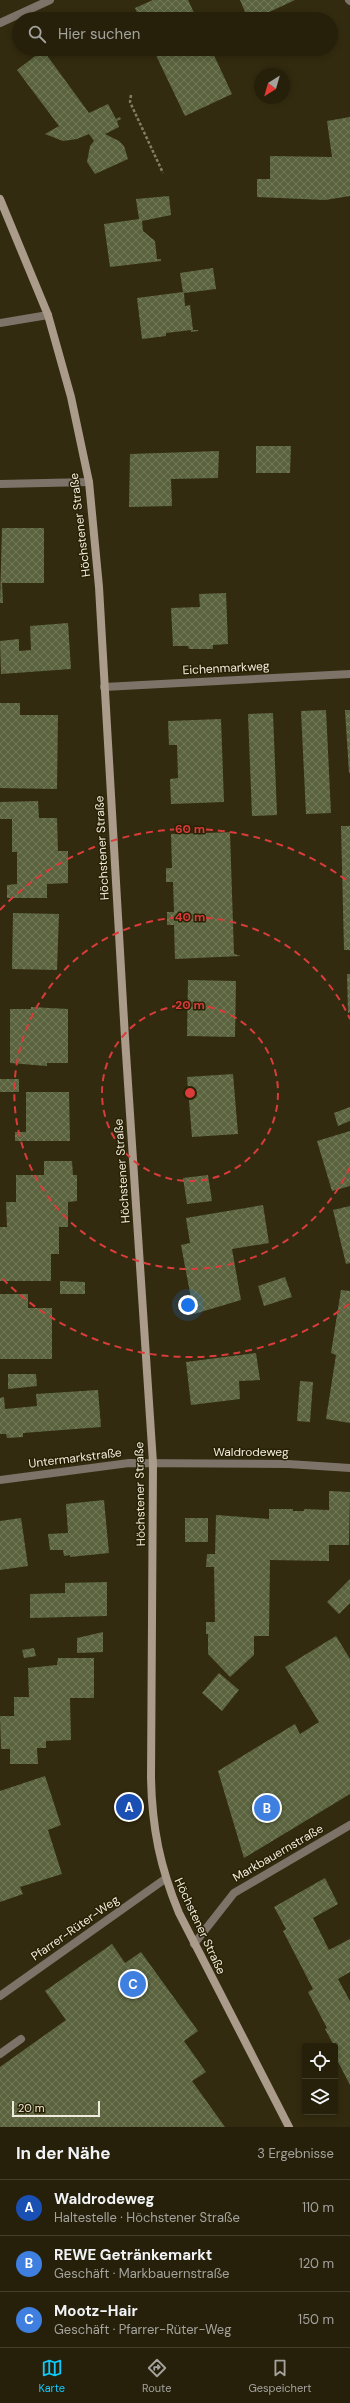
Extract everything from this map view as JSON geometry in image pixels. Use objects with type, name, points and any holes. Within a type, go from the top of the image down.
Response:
[{"type":"main road","name":"Höchstener Straße","points":[[0,199],[48,315],[71,397],[88,482],[99,587],[153,1463],[151,1778],[154,1829],[165,1880],[194,1944],[288,2127]]},
{"type":"street","points":[[24,12],[50,0]]},
{"type":"street","points":[[0,23],[12,17]]},
{"type":"street","points":[[0,322],[48,315]]},
{"type":"street","points":[[0,484],[88,482]]},
{"type":"street","name":"Eichenmarkweg","points":[[104,687],[350,674]]},
{"type":"street","name":"Untermarkstraße","points":[[0,1480],[129,1463],[153,1463]]},
{"type":"street","name":"Waldrodeweg","points":[[153,1463],[288,1464],[350,1468]]},
{"type":"street","name":"Markbauernstraße","points":[[194,1944],[234,1893],[350,1825]]},
{"type":"street","name":"Pfarrer-Rüter-Weg","points":[[0,1996],[165,1880]]},
{"type":"street","points":[[0,2054],[21,2039]]},
{"type":"path","points":[[131,95],[130,102],[164,173]]},
{"type":"building","points":[[153,0],[188,0],[194,12],[137,12],[135,8]]},
{"type":"building","points":[[240,0],[295,0],[269,12],[245,12]]},
{"type":"building","points":[[35,56],[47,56],[89,113],[108,104],[116,119],[120,117],[121,119],[117,121],[119,127],[105,134],[119,141],[124,146],[128,159],[95,174],[87,162],[90,146],[94,141],[89,134],[77,139],[63,141],[45,134],[59,126],[17,70]]},
{"type":"building","points":[[156,56],[214,56],[232,94],[185,116]]},
{"type":"building","points":[[350,117],[350,196],[325,200],[257,197],[257,179],[270,179],[270,156],[332,157],[327,121]]},
{"type":"building","points":[[169,196],[171,215],[142,221],[143,231],[155,241],[157,259],[161,259],[161,261],[110,267],[104,224],[139,219],[136,199]]},
{"type":"building","points":[[213,268],[216,289],[184,293],[185,306],[190,305],[193,330],[198,331],[191,332],[191,330],[166,333],[166,336],[142,339],[137,298],[183,292],[180,273]]},
{"type":"building","points":[[256,446],[291,446],[290,473],[256,473]]},
{"type":"building","points":[[219,451],[218,478],[171,479],[172,506],[129,507],[130,454]]},
{"type":"building","points":[[2,528],[44,528],[44,583],[2,583],[3,603],[0,603]]},
{"type":"building","points":[[226,593],[228,644],[213,645],[213,649],[189,649],[188,646],[173,646],[171,608],[200,607],[199,594]]},
{"type":"building","points":[[68,623],[71,669],[1,674],[0,641],[19,639],[19,651],[31,650],[30,626]]},
{"type":"building","points":[[0,703],[20,703],[20,715],[58,715],[57,789],[0,788]]},
{"type":"building","points":[[326,710],[331,813],[306,814],[301,711]]},
{"type":"building","points":[[345,710],[350,710],[350,773],[349,773]]},
{"type":"building","points":[[273,713],[277,815],[252,816],[248,714]]},
{"type":"building","points":[[221,719],[224,802],[171,804],[170,779],[178,778],[177,745],[169,745],[168,721]]},
{"type":"building","points":[[38,801],[39,818],[57,818],[58,851],[68,851],[68,883],[47,884],[47,898],[7,898],[7,885],[17,884],[17,852],[12,852],[12,819],[0,819],[0,802]]},
{"type":"building","points":[[341,826],[350,826],[350,950],[344,950]]},
{"type":"building","points":[[236,832],[230,833],[234,954],[241,956],[175,959],[174,925],[167,925],[167,912],[174,912],[173,882],[166,882],[166,868],[172,868],[171,834]]},
{"type":"building","points":[[13,913],[59,914],[57,970],[12,969]]},
{"type":"building","points":[[347,974],[350,974],[350,1012],[348,1013]]},
{"type":"building","points":[[188,980],[236,981],[235,1037],[187,1036]]},
{"type":"building","points":[[31,1007],[68,1009],[68,1063],[47,1063],[47,1066],[10,1063],[10,1009],[31,1009]]},
{"type":"building","points":[[233,1074],[238,1134],[192,1137],[187,1077]]},
{"type":"building","points":[[0,1079],[19,1079],[19,1092],[0,1092]]},
{"type":"building","points":[[26,1092],[69,1092],[70,1141],[15,1141],[15,1132],[26,1132]]},
{"type":"building","points":[[350,1107],[350,1121],[338,1126],[334,1113]]},
{"type":"building","points":[[350,1131],[350,1186],[332,1191],[317,1141]]},
{"type":"building","points":[[44,1161],[72,1161],[73,1175],[77,1175],[77,1201],[68,1202],[68,1227],[59,1227],[59,1254],[51,1254],[51,1281],[0,1281],[0,1227],[7,1227],[6,1202],[16,1202],[16,1175],[44,1175]]},
{"type":"building","points":[[208,1175],[212,1201],[187,1204],[183,1178]]},
{"type":"building","points":[[263,1205],[269,1243],[232,1249],[241,1300],[194,1314],[181,1245],[190,1243],[186,1218]]},
{"type":"building","points":[[350,1206],[350,1263],[346,1264],[333,1210]]},
{"type":"building","points":[[285,1277],[292,1297],[264,1306],[258,1286]]},
{"type":"building","points":[[60,1281],[85,1282],[85,1294],[60,1294]]},
{"type":"building","points":[[341,1290],[350,1291],[350,1423],[326,1419],[336,1355],[331,1353]]},
{"type":"building","points":[[0,1294],[28,1294],[28,1308],[52,1308],[52,1359],[0,1359]]},
{"type":"building","points":[[256,1353],[260,1380],[239,1381],[240,1399],[191,1405],[186,1362]]},
{"type":"building","points":[[8,1374],[36,1374],[37,1386],[8,1389]]},
{"type":"building","points":[[300,1381],[313,1382],[310,1422],[297,1421]]},
{"type":"building","points":[[98,1390],[101,1427],[23,1433],[23,1437],[7,1438],[6,1434],[0,1434],[0,1398],[4,1397],[5,1409],[37,1406],[36,1394]]},
{"type":"building","points":[[329,1491],[350,1492],[349,1545],[329,1545],[329,1561],[270,1560],[269,1636],[254,1636],[254,1655],[230,1677],[208,1654],[208,1634],[206,1634],[206,1622],[215,1622],[214,1567],[206,1567],[207,1554],[215,1554],[216,1515],[269,1519],[269,1509],[293,1509],[293,1511],[304,1511],[304,1509],[329,1510]]},
{"type":"building","points":[[104,1500],[109,1553],[70,1557],[70,1555],[64,1556],[63,1550],[50,1550],[48,1534],[68,1533],[66,1504]]},
{"type":"building","points":[[21,1518],[28,1566],[0,1570],[0,1521]]},
{"type":"building","points":[[185,1518],[208,1518],[208,1542],[185,1542]]},
{"type":"building","points":[[350,1579],[350,1603],[339,1614],[327,1602]]},
{"type":"building","points":[[107,1582],[107,1616],[30,1618],[30,1594],[65,1593],[65,1583]]},
{"type":"building","points":[[103,1632],[103,1652],[77,1653],[77,1638]]},
{"type":"building","points":[[336,1636],[350,1659],[350,1794],[244,1858],[218,1771],[295,1724],[300,1734],[319,1722],[285,1667]]},
{"type":"building","points":[[34,1648],[36,1656],[24,1658],[22,1650]]},
{"type":"building","points":[[58,1658],[94,1658],[94,1698],[70,1698],[71,1740],[46,1741],[46,1748],[37,1748],[38,1764],[10,1764],[10,1749],[1,1749],[0,1716],[14,1716],[14,1697],[29,1697],[28,1668],[57,1665]]},
{"type":"building","points":[[219,1673],[239,1690],[222,1711],[202,1693]]},
{"type":"building","points":[[45,1776],[61,1825],[48,1830],[62,1874],[20,1887],[23,1894],[0,1902],[0,1791]]},
{"type":"building","points":[[325,1878],[338,1904],[313,1918],[329,1950],[350,1939],[350,1972],[338,1979],[350,2001],[350,2085],[338,2062],[338,2043],[333,2043],[325,2029],[327,2028],[308,1992],[313,1989],[283,1931],[286,1929],[274,1907]]},
{"type":"building","points":[[112,1944],[125,1963],[141,1952],[198,2031],[184,2041],[206,2072],[192,2081],[225,2127],[0,2127],[0,2067],[66,2020],[45,1991]]},
{"type":"place","name":"Waldrodeweg","points":[[129,1807]]},
{"type":"place","name":"REWE Getränkemarkt","points":[[267,1808]]},
{"type":"place","name":"Mootz-Hair","points":[[133,1984]]}]
